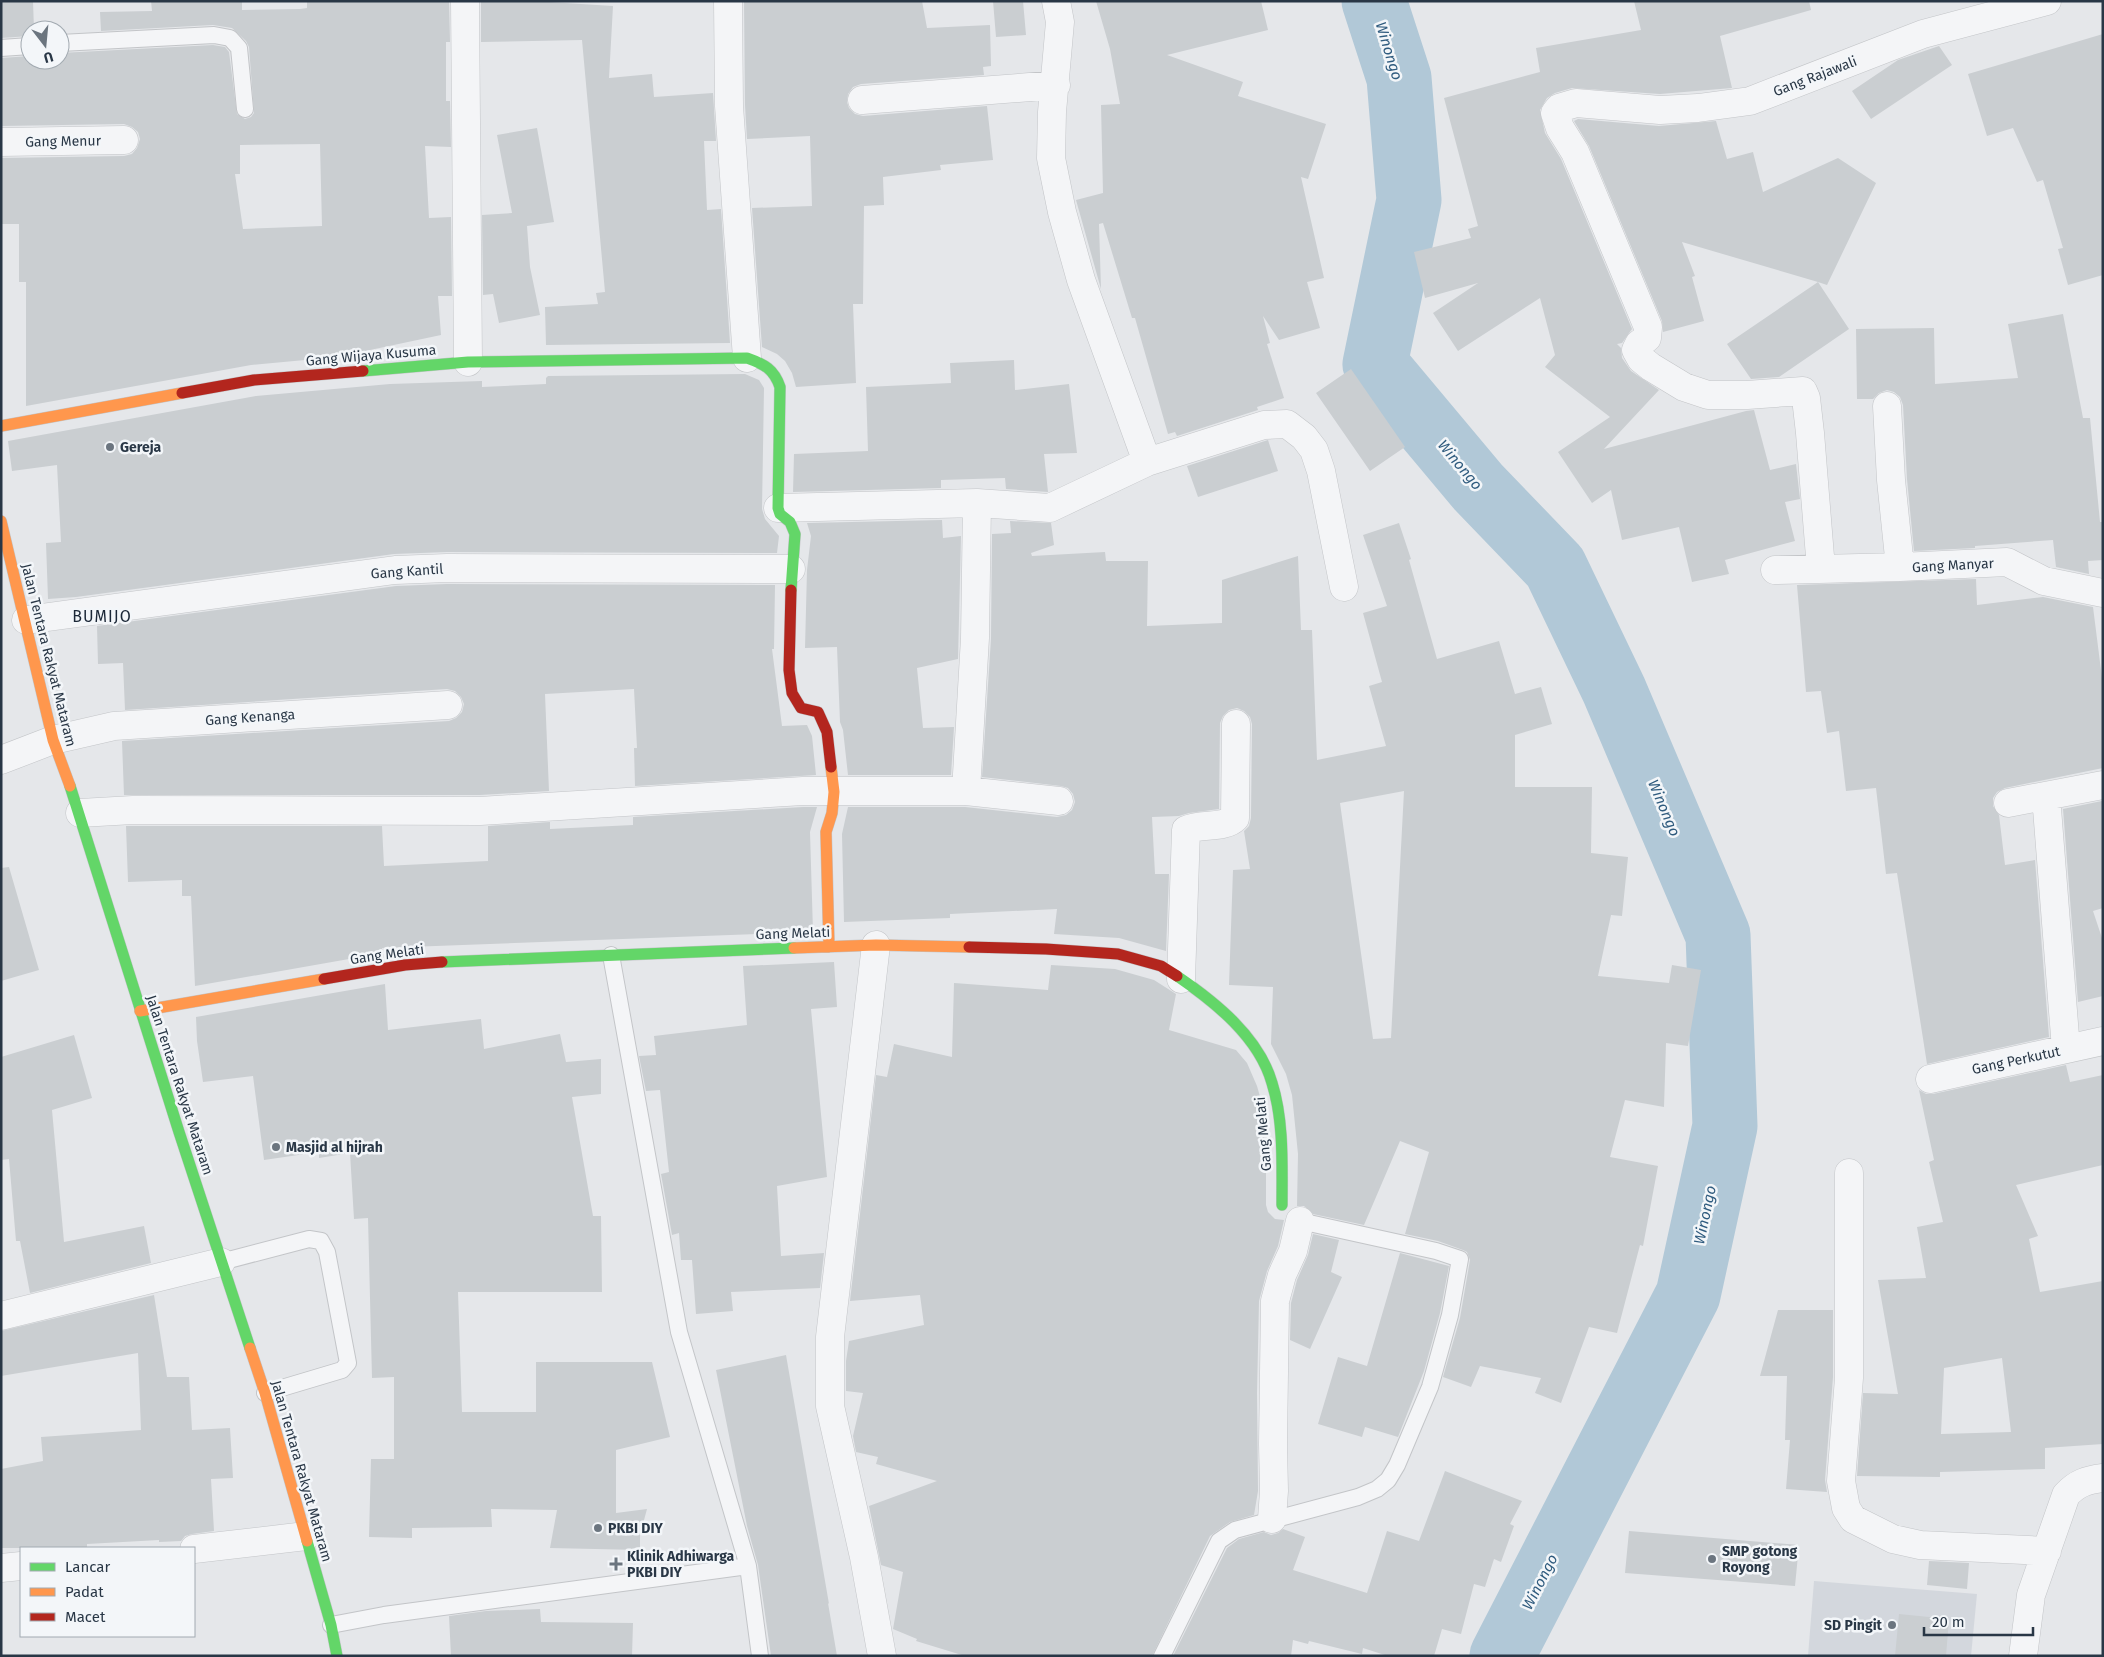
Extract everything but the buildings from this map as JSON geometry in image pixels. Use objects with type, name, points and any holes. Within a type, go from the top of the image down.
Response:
[{"type":"street","points":[[464,1],[468,362]]},
{"type":"street","points":[[728,1],[729,106],[747,358],[763,363],[776,373],[780,387],[778,508],[780,514],[790,522],[795,534],[791,569],[789,670],[792,693],[801,708],[818,712],[827,732],[834,792],[832,813],[826,832],[829,947]]},
{"type":"street","points":[[1056,1],[1060,22],[1056,85],[1052,112],[1051,158],[1062,212],[1081,280],[1147,462]]},
{"type":"street","name":"Gang Rajawali","points":[[1821,569],[1810,432],[1806,398],[1803,390],[1746,395],[1708,395],[1684,387],[1650,367],[1642,359],[1636,350],[1639,344],[1647,338],[1648,327],[1575,152],[1560,128],[1554,113],[1559,108],[1576,103],[1660,110],[1698,108],[1750,101],[1923,34],[2000,7],[2048,1]]},
{"type":"street","points":[[862,100],[1056,85]]},
{"type":"street","name":"Gang Menur","points":[[1,142],[124,140]]},
{"type":"street","name":"Gang Wijaya Kusuma","points":[[1,426],[254,380],[468,362],[747,358]]},
{"type":"street","name":"Gang Manyar","points":[[1887,406],[1891,480],[1900,567],[2007,562],[2044,581],[2103,593]]},
{"type":"street","points":[[778,508],[977,503],[1050,508],[1147,462],[1264,425],[1279,423],[1293,428],[1304,437],[1314,450],[1321,471],[1344,588]]},
{"type":"street","points":[[966,791],[975,638],[977,503]]},
{"type":"street","name":"Jalan Tentara Rakyat Mataram","points":[[1,521],[4,552],[26,620],[53,740],[80,813],[140,1011],[220,1262],[265,1393],[331,1626],[333,1655]]},
{"type":"street","points":[[1775,570],[1900,567]]},
{"type":"street","name":"Gang Kantil","points":[[26,620],[395,570],[447,568],[791,569]]},
{"type":"street","name":"Gang Kenanga","points":[[1,760],[53,740],[114,726],[448,705]]},
{"type":"street","points":[[1181,979],[1186,830],[1196,826],[1230,823],[1235,818],[1236,724]]},
{"type":"street","points":[[2008,803],[2103,785]]},
{"type":"street","points":[[80,813],[133,810],[480,811],[803,791],[966,791],[1059,801]]},
{"type":"street","points":[[2046,796],[2066,1049]]},
{"type":"street","points":[[876,945],[830,1337],[830,1406],[864,1557],[882,1656]]},
{"type":"street","name":"Gang Melati","points":[[140,1011],[405,965],[876,945],[1046,949],[1118,954],[1162,966],[1208,997],[1260,1055],[1276,1097],[1282,1156],[1291,1213]]},
{"type":"street","name":"Gang Perkutut","points":[[1930,1080],[2103,1041]]},
{"type":"street","points":[[1849,1173],[1850,1378],[1841,1481],[1846,1508],[1853,1519],[1893,1539],[1920,1545],[2047,1551]]},
{"type":"street","points":[[1272,1519],[1274,1491],[1274,1301],[1282,1275],[1293,1251],[1291,1213]]},
{"type":"street","points":[[1,1316],[220,1262]]},
{"type":"street","points":[[2023,1656],[2031,1595],[2066,1495],[2083,1482],[2103,1478]]},
{"type":"street","points":[[195,1549],[306,1536]]},
{"type":"street","points":[[1,1568],[20,1566]]},
{"type":"lane","points":[[70,42],[214,35],[230,38],[239,48],[245,109]]},
{"type":"lane","points":[[1,48],[20,47]]},
{"type":"lane","points":[[611,955],[679,1332],[748,1566],[760,1656]]},
{"type":"lane","points":[[1162,1656],[1219,1541],[1235,1530],[1358,1497],[1377,1489],[1388,1480],[1397,1465],[1430,1387],[1450,1314],[1460,1260],[1436,1251],[1291,1213]]},
{"type":"lane","points":[[220,1262],[309,1239],[321,1242],[327,1252],[348,1363],[342,1370],[265,1393]]},
{"type":"lane","points":[[331,1626],[384,1615],[748,1566]]},
{"type":"shaded area","name":"SD Pingit","points":[[1814,1581],[1977,1594],[1971,1656],[1808,1656]]},
{"type":"waterway","name":"Winongo","points":[[1374,1],[1399,78],[1409,200],[1375,364],[1478,487],[1555,567],[1614,690],[1718,935],[1725,1126],[1688,1295],[1502,1656]]},
{"type":"traffic: fast","points":[[363,371],[468,362],[747,358],[768,368],[775,376],[780,387],[778,508],[780,514],[790,522],[795,534],[791,590]]},
{"type":"traffic: fast","points":[[70,786],[179,1132],[250,1348]]},
{"type":"traffic: fast","points":[[442,962],[794,948]]},
{"type":"traffic: fast","points":[[1177,976],[1206,997],[1234,1022],[1257,1051],[1266,1066],[1279,1112],[1282,1205]]},
{"type":"traffic: fast","points":[[307,1541],[331,1625],[337,1656]]},
{"type":"traffic: slow","points":[[1,426],[182,393]]},
{"type":"traffic: slow","points":[[1,521],[53,740],[70,786]]},
{"type":"traffic: slow","points":[[829,947],[826,832],[832,813],[834,792],[831,767]]},
{"type":"traffic: slow","points":[[794,948],[876,945],[969,947]]},
{"type":"traffic: slow","points":[[140,1011],[324,979]]},
{"type":"traffic: slow","points":[[250,1348],[265,1393],[307,1541]]},
{"type":"traffic: jam","points":[[182,393],[254,380],[363,371]]},
{"type":"traffic: jam","points":[[791,590],[789,670],[792,693],[801,708],[818,712],[827,732],[831,767]]},
{"type":"traffic: jam","points":[[969,947],[1046,949],[1118,954],[1161,966],[1177,976]]},
{"type":"traffic: jam","points":[[324,979],[405,965],[442,962]]},
{"type":"place","name":"Gereja","points":[[110,447]]},
{"type":"place","name":"Masjid al hijrah","points":[[276,1147]]},
{"type":"place","name":"PKBI DIY","points":[[598,1528]]},
{"type":"place","name":"SMP gotong Royong","points":[[1712,1559]]},
{"type":"place","name":"Klinik Adhiwarga PKBI DIY","points":[[616,1564]]},
{"type":"place","name":"SD Pingit","points":[[1892,1625]]},
{"type":"district","name":"BUMIJO","points":[[102,616]]}]
